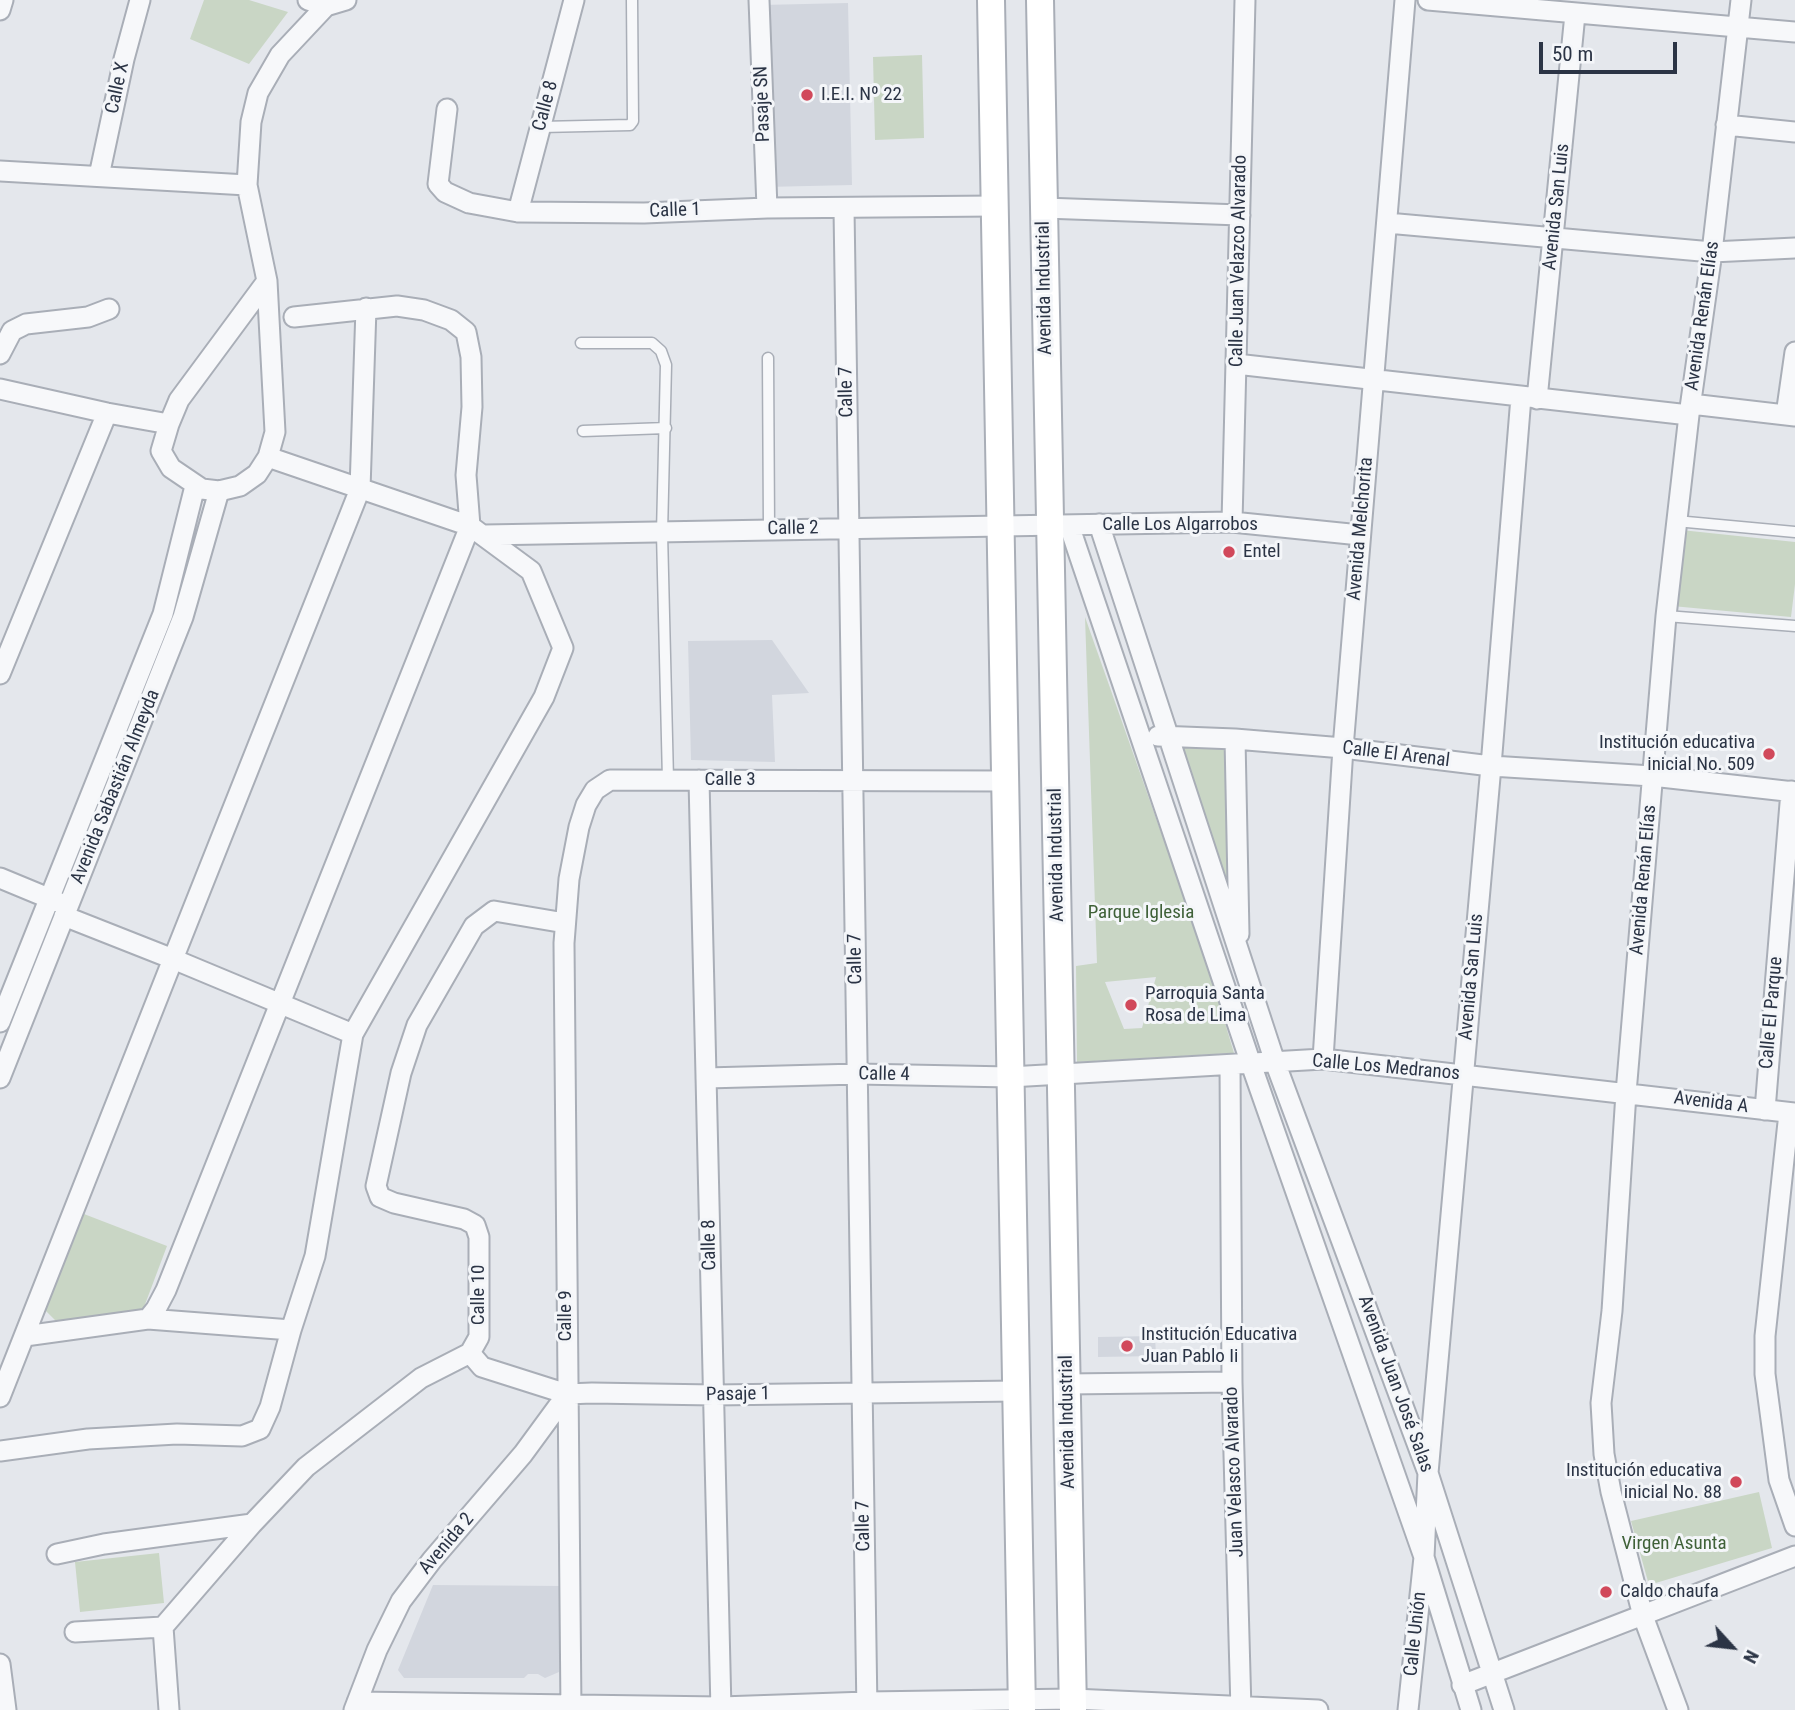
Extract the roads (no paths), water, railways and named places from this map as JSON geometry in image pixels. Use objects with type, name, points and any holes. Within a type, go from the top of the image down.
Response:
[{"type":"street","points":[[0,10],[3,0]]},
{"type":"street","name":"Calle X","points":[[99,176],[140,0]]},
{"type":"street","points":[[267,281],[178,400],[169,424],[161,451],[170,468],[195,486],[219,491],[240,486],[257,474],[268,457],[275,432],[272,360],[268,335],[267,281],[247,185],[251,122],[258,93],[280,55],[304,26],[317,3],[345,0]]},
{"type":"street","name":"Calle 8","points":[[518,212],[574,0]]},
{"type":"street","name":"Pasaje SN","points":[[760,0],[767,208]]},
{"type":"street","points":[[991,0],[1022,1706]]},
{"type":"street","name":"Avenida Industrial","points":[[1040,0],[1044,208],[1060,525],[1061,1074],[1073,1705]]},
{"type":"street","name":"Calle Juan Velazco Alvarado","points":[[1232,522],[1245,0]]},
{"type":"street","name":"Avenida Melchorita","points":[[1323,1059],[1343,748],[1405,0]]},
{"type":"street","points":[[1428,0],[1795,32]]},
{"type":"street","name":"Avenida Renán Elías","points":[[1678,1710],[1643,1616],[1608,1480],[1601,1403],[1612,1311],[1626,1093],[1666,616],[1741,0]]},
{"type":"street","name":"Avenida San Luis","points":[[1424,1558],[1428,1473],[1491,766],[1529,398],[1555,237],[1575,14]]},
{"type":"street","name":"Calle 1","points":[[447,109],[438,184],[445,192],[469,203],[518,212],[644,213],[767,208],[995,206]]},
{"type":"street","points":[[1726,125],[1795,132]]},
{"type":"street","points":[[0,171],[247,185]]},
{"type":"street","points":[[1044,208],[1240,215]]},
{"type":"street","name":"Calle 7","points":[[844,209],[867,1706]]},
{"type":"street","points":[[1387,223],[1712,252],[1795,248]]},
{"type":"street","points":[[148,1319],[166,1290],[280,1004],[477,531],[466,475],[472,407],[466,332],[451,320],[424,310],[397,306],[294,317]]},
{"type":"street","points":[[0,1397],[360,489],[366,308]]},
{"type":"street","points":[[0,354],[12,331],[26,324],[88,317],[109,309]]},
{"type":"street","points":[[235,322],[268,335]]},
{"type":"street","points":[[1236,364],[1529,398],[1790,416],[1795,352]]},
{"type":"street","points":[[0,389],[169,424]]},
{"type":"street","points":[[0,674],[107,413]]},
{"type":"street","points":[[0,1451],[89,1439],[177,1434],[242,1436],[260,1429],[270,1407],[315,1256],[353,1034],[544,697],[563,648],[531,571],[477,531],[268,457]]},
{"type":"street","name":"Avenida Sabastián Almeyda","points":[[0,1021],[163,614],[195,486]]},
{"type":"street","name":"Avenida Sabastián Almeyda","points":[[0,1078],[183,617],[219,491]]},
{"type":"street","name":"Calle Los Algarrobos","points":[[1000,526],[1232,522],[1360,535]]},
{"type":"street","name":"Avenida Juan José Salas","points":[[1100,524],[1275,1062],[1428,1473],[1504,1710]]},
{"type":"street","name":"Avenida Juan José Salas","points":[[1060,525],[1139,735],[1325,1271],[1424,1558],[1471,1710]]},
{"type":"street","name":"Calle 2","points":[[477,531],[662,533],[1000,526]]},
{"type":"street","name":"Calle El Arenal","points":[[1139,735],[1235,739],[1343,748],[1491,766],[1652,776],[1793,791]]},
{"type":"street","points":[[1235,739],[1240,954]]},
{"type":"street","name":"Calle 3","points":[[565,923],[569,879],[579,827],[595,790],[610,780],[1005,780]]},
{"type":"street","name":"Calle 8","points":[[699,780],[721,1709]]},
{"type":"street","name":"Calle El Parque","points":[[1765,1110],[1786,953],[1793,791]]},
{"type":"street","points":[[0,878],[173,959],[353,1034]]},
{"type":"street","name":"Calle 10","points":[[163,1627],[252,1524],[306,1467],[421,1378],[471,1353],[479,1337],[478,1237],[475,1225],[464,1219],[394,1203],[380,1197],[376,1186],[401,1073],[418,1025],[474,926],[494,911],[565,923]]},
{"type":"street","name":"Calle 9","points":[[565,923],[566,1394],[571,1707]]},
{"type":"street","name":"Calle Los Medranos","points":[[1061,1074],[1323,1059],[1626,1093]]},
{"type":"street","name":"Juan Velasco Alvarado","points":[[1230,1065],[1233,1382],[1241,1707]]},
{"type":"street","name":"Calle 4","points":[[706,1078],[858,1074],[1010,1077],[1061,1074]]},
{"type":"street","name":"Avenida A","points":[[1626,1093],[1792,1113]]},
{"type":"street","points":[[1792,1113],[1765,1336],[1768,1404],[1779,1480],[1795,1526]]},
{"type":"street","points":[[1325,1271],[1350,1260]]},
{"type":"street","points":[[25,1336],[148,1319],[291,1331]]},
{"type":"street","name":"Pasaje 1","points":[[471,1353],[482,1367],[566,1394],[1016,1391]]},
{"type":"street","points":[[1067,1384],[1233,1382]]},
{"type":"street","name":"Avenida 2","points":[[355,1706],[377,1650],[401,1601],[432,1560],[523,1454],[566,1394]]},
{"type":"street","points":[[57,1554],[104,1544],[252,1524]]},
{"type":"street","points":[[1462,1685],[1795,1556]]},
{"type":"street","name":"Calle Unión","points":[[1408,1710],[1424,1558]]},
{"type":"street","points":[[75,1632],[163,1627],[169,1710]]},
{"type":"street","points":[[0,1664],[6,1710]]},
{"type":"street","points":[[355,1706],[721,1709],[1073,1705],[1318,1710]]},
{"type":"lane","points":[[541,127],[630,125],[632,0]]},
{"type":"lane","points":[[582,343],[652,344],[661,351],[666,365],[662,533],[667,780]]},
{"type":"lane","points":[[768,358],[769,529]]},
{"type":"lane","points":[[583,431],[666,428]]},
{"type":"lane","points":[[1676,521],[1795,532]]},
{"type":"lane","points":[[1666,616],[1795,626]]},
{"type":"place","name":"I.E.I. Nº 22","points":[[807,95]]},
{"type":"place","name":"Entel","points":[[1229,552]]},
{"type":"place","name":"Institución educativa inicial No. 509","points":[[1769,754]]},
{"type":"place","name":"Parroquia Santa Rosa de Lima","points":[[1131,1005]]},
{"type":"place","name":"Institución Educativa Juan Pablo Ii","points":[[1127,1346]]},
{"type":"place","name":"Institución educativa inicial No. 88","points":[[1736,1482]]},
{"type":"place","name":"Caldo chaufa","points":[[1606,1592]]},
{"type":"park label","name":"Parque Iglesia","points":[[1141,913]]},
{"type":"park label","name":"Virgen Asunta","points":[[1674,1544]]}]
